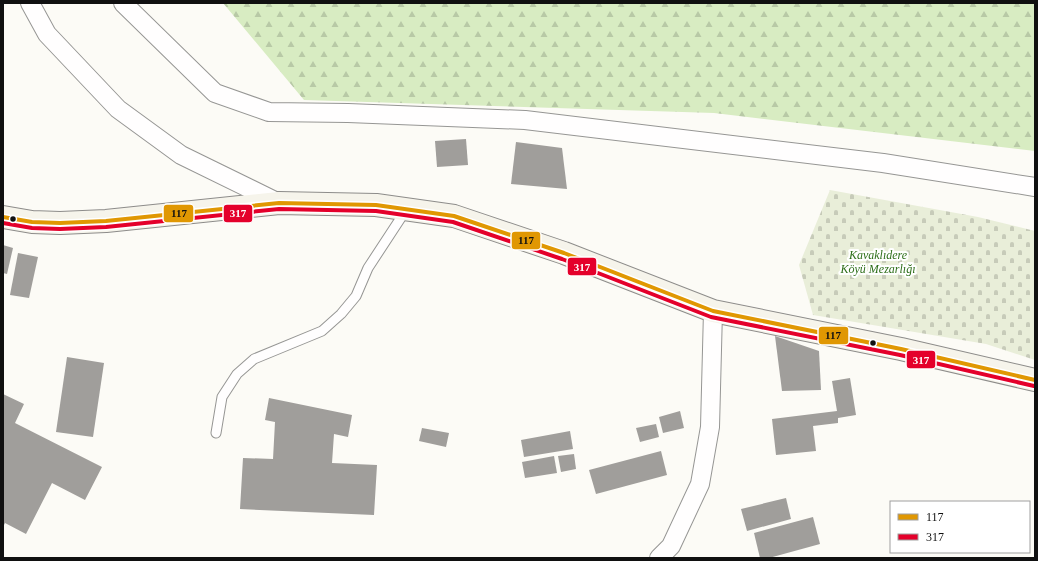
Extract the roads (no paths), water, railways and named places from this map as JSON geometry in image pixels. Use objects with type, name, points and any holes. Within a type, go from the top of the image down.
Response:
[{"type":"street","points":[[30,3],[47,34],[118,110],[181,155],[279,203]]},
{"type":"street","points":[[123,3],[215,93],[269,112],[348,113],[525,120],[883,163],[1035,187]]},
{"type":"street","points":[[3,217],[32,222],[60,223],[106,221],[279,203],[376,204],[454,216],[564,253],[713,311],[901,349],[1035,380]]},
{"type":"street","points":[[659,558],[671,546],[700,484],[710,427],[713,311]]},
{"type":"lane","points":[[216,433],[222,397],[238,374],[254,359],[322,331],[341,314],[356,296],[368,268],[407,209]]},
{"type":"park label","name":"Kavaklıdere Köyü Mezarlığı","points":[[878,262]]}]
